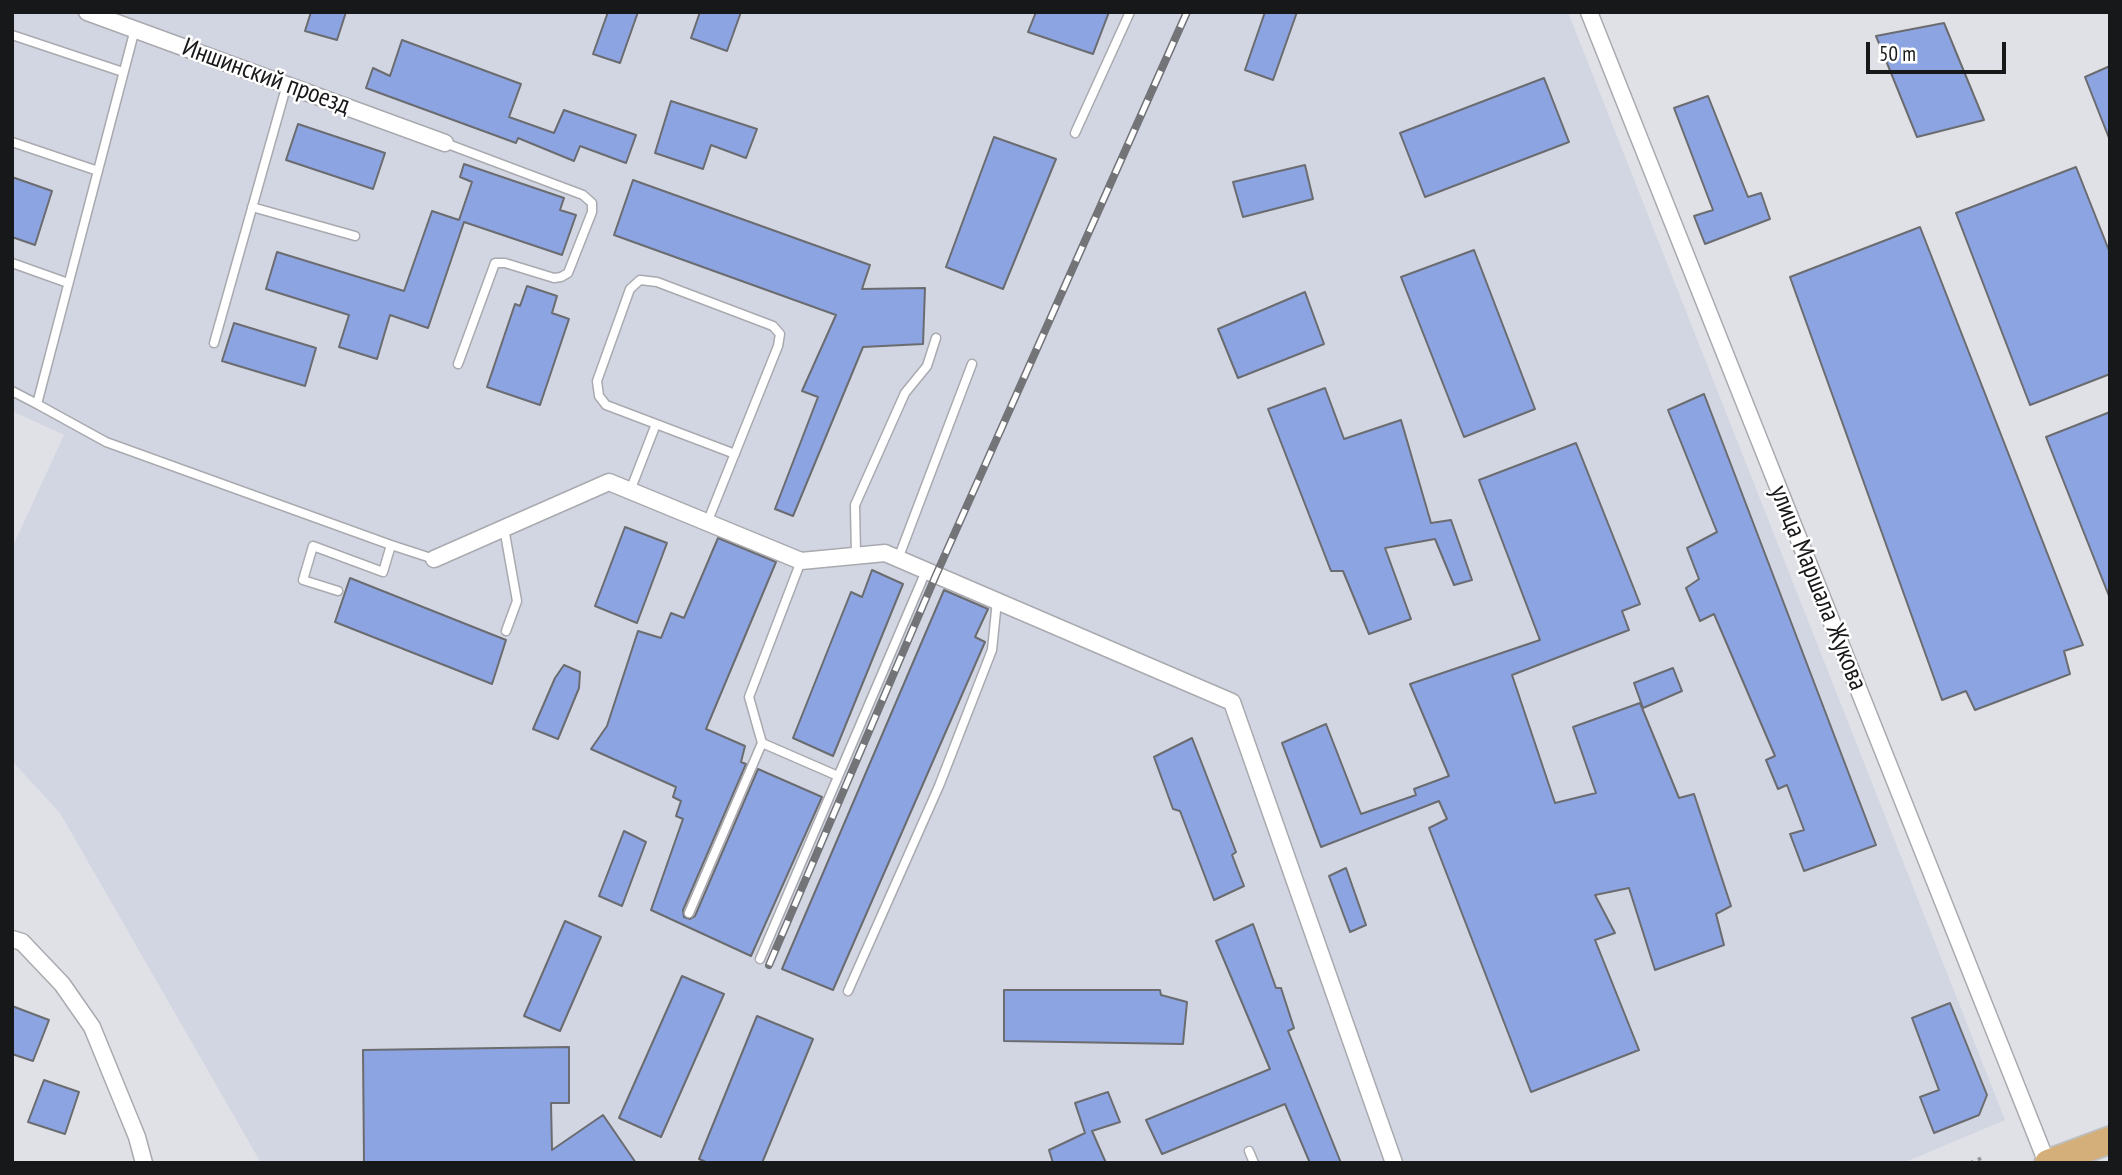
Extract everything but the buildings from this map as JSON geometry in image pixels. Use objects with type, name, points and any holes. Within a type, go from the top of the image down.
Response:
[{"type":"main road","points":[[2048,1163],[2086,1156],[2110,1140]]},
{"type":"street","name":"Иншинский проезд","points":[[87,12],[445,143]]},
{"type":"street","name":"улица Маршала Жукова","points":[[1589,12],[2048,1163]]},
{"type":"street","points":[[434,559],[609,482],[801,561],[886,553],[1232,702],[1394,1163]]},
{"type":"street","points":[[12,939],[22,942],[62,984],[92,1027],[137,1138],[144,1163]]},
{"type":"lane","points":[[1075,133],[1130,12]]},
{"type":"lane","points":[[37,404],[135,29]]},
{"type":"lane","points":[[12,35],[123,72]]},
{"type":"lane","points":[[214,343],[287,84]]},
{"type":"lane","points":[[12,142],[98,171]]},
{"type":"lane","points":[[445,143],[583,195],[592,203],[592,212],[568,272],[561,277],[554,278],[505,263],[495,263],[458,364]]},
{"type":"lane","points":[[252,206],[355,236]]},
{"type":"lane","points":[[12,263],[68,284]]},
{"type":"lane","points":[[707,523],[778,346],[780,334],[773,326],[696,296],[657,282],[640,281],[630,289],[597,381],[599,396],[606,405],[735,453]]},
{"type":"lane","points":[[856,556],[855,505],[905,393],[927,366],[936,338]]},
{"type":"lane","points":[[898,559],[972,364]]},
{"type":"lane","points":[[12,391],[106,442],[434,559]]},
{"type":"lane","points":[[630,491],[656,424]]},
{"type":"lane","points":[[504,528],[517,601],[506,631]]},
{"type":"lane","points":[[338,591],[303,580],[313,546],[383,572],[391,545]]},
{"type":"lane","points":[[688,914],[762,743],[749,697],[801,561]]},
{"type":"lane","points":[[760,959],[926,571]]},
{"type":"lane","points":[[848,991],[939,786],[992,650],[997,601]]},
{"type":"lane","points":[[762,743],[838,776]]},
{"type":"lane","points":[[1249,1151],[1254,1163]]},
{"type":"path","points":[[1970,1163],[1982,1158],[1983,1163]]},
{"type":"shaded area","points":[[12,12],[1568,12],[2005,1120],[1903,1163],[261,1163],[60,813],[12,761],[12,548],[64,435],[12,411]]},
{"type":"railway","points":[[769,965],[936,575],[1187,12]]}]
